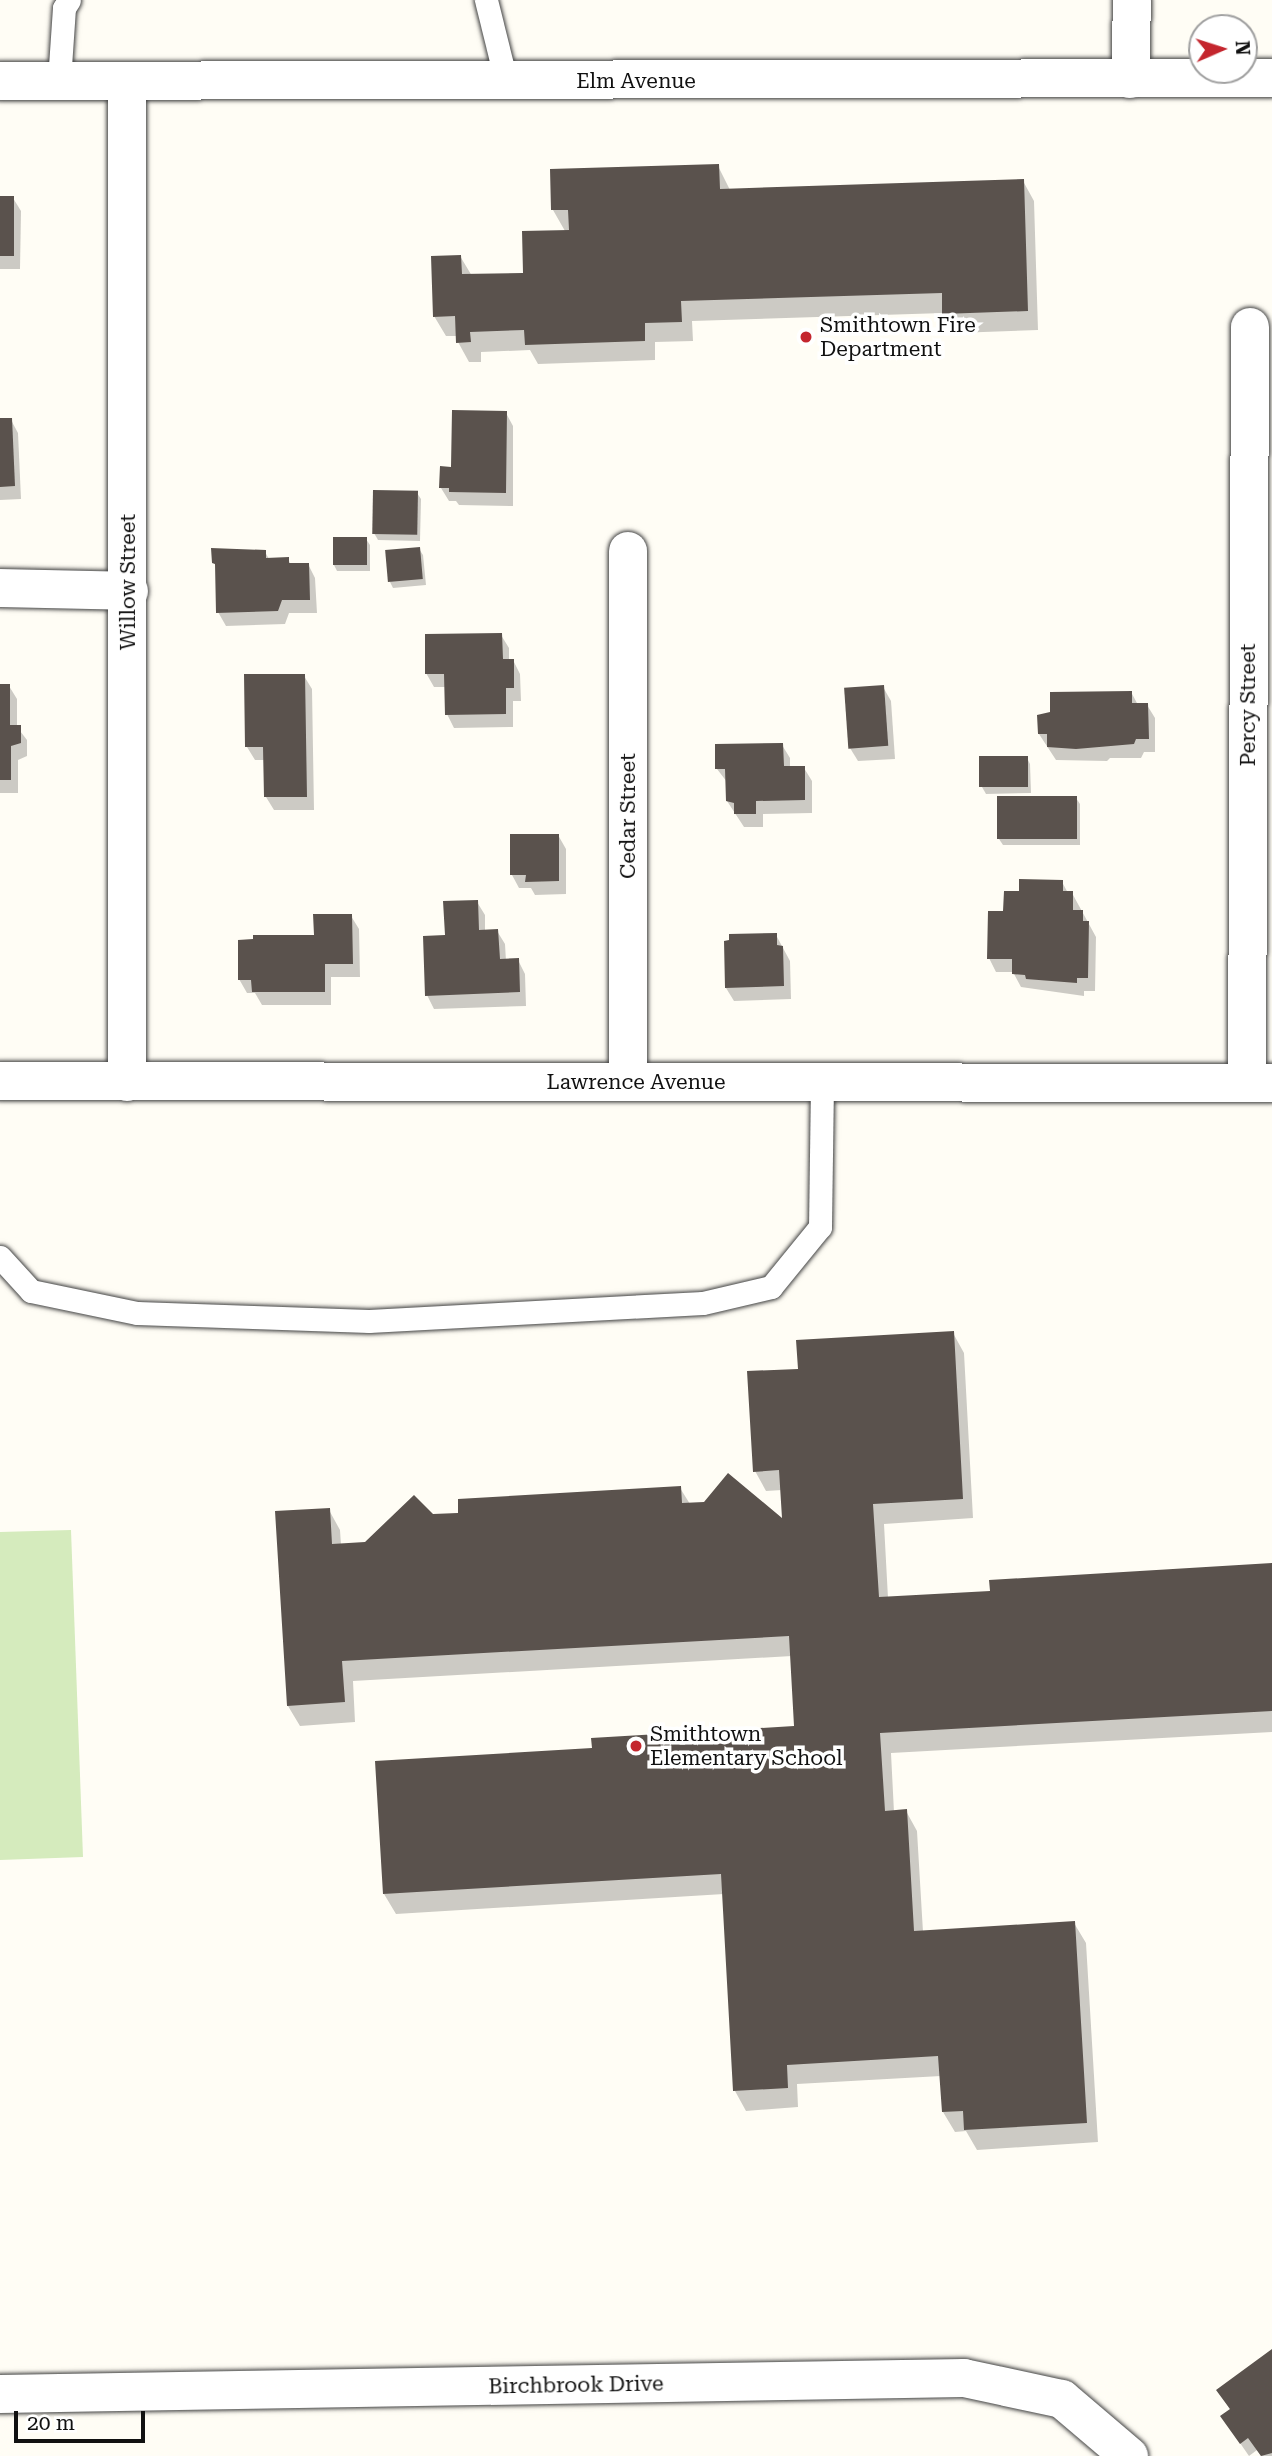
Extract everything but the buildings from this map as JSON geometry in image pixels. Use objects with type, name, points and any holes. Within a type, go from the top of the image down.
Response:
[{"type":"street","points":[[1130,79],[1132,0]]},
{"type":"street","name":"Elm Avenue","points":[[0,81],[1272,78]]},
{"type":"street","name":"Willow Street","points":[[127,82],[127,1082]]},
{"type":"street","name":"Percy Street","points":[[1250,327],[1260,1083]]},
{"type":"street","name":"Cedar Street","points":[[628,551],[628,1082]]},
{"type":"street","points":[[0,588],[129,591]]},
{"type":"street","name":"Lawrence Avenue","points":[[0,1081],[1260,1083]]},
{"type":"street","name":"Birchbrook Drive","points":[[0,2394],[964,2378],[1062,2399],[1129,2456]]},
{"type":"lane","points":[[59,81],[64,8],[69,0]]},
{"type":"lane","points":[[486,0],[506,81]]},
{"type":"lane","points":[[0,1257],[31,1291],[137,1313],[369,1321],[713,1301],[771,1287],[820,1227],[822,1082]]},
{"type":"green space","points":[[71,1530],[83,1857],[0,1860],[0,1532]]},
{"type":"place","name":"Smithtown Fire Department","points":[[806,337]]},
{"type":"place","name":"Smithtown Elementary School","points":[[636,1746]]}]
